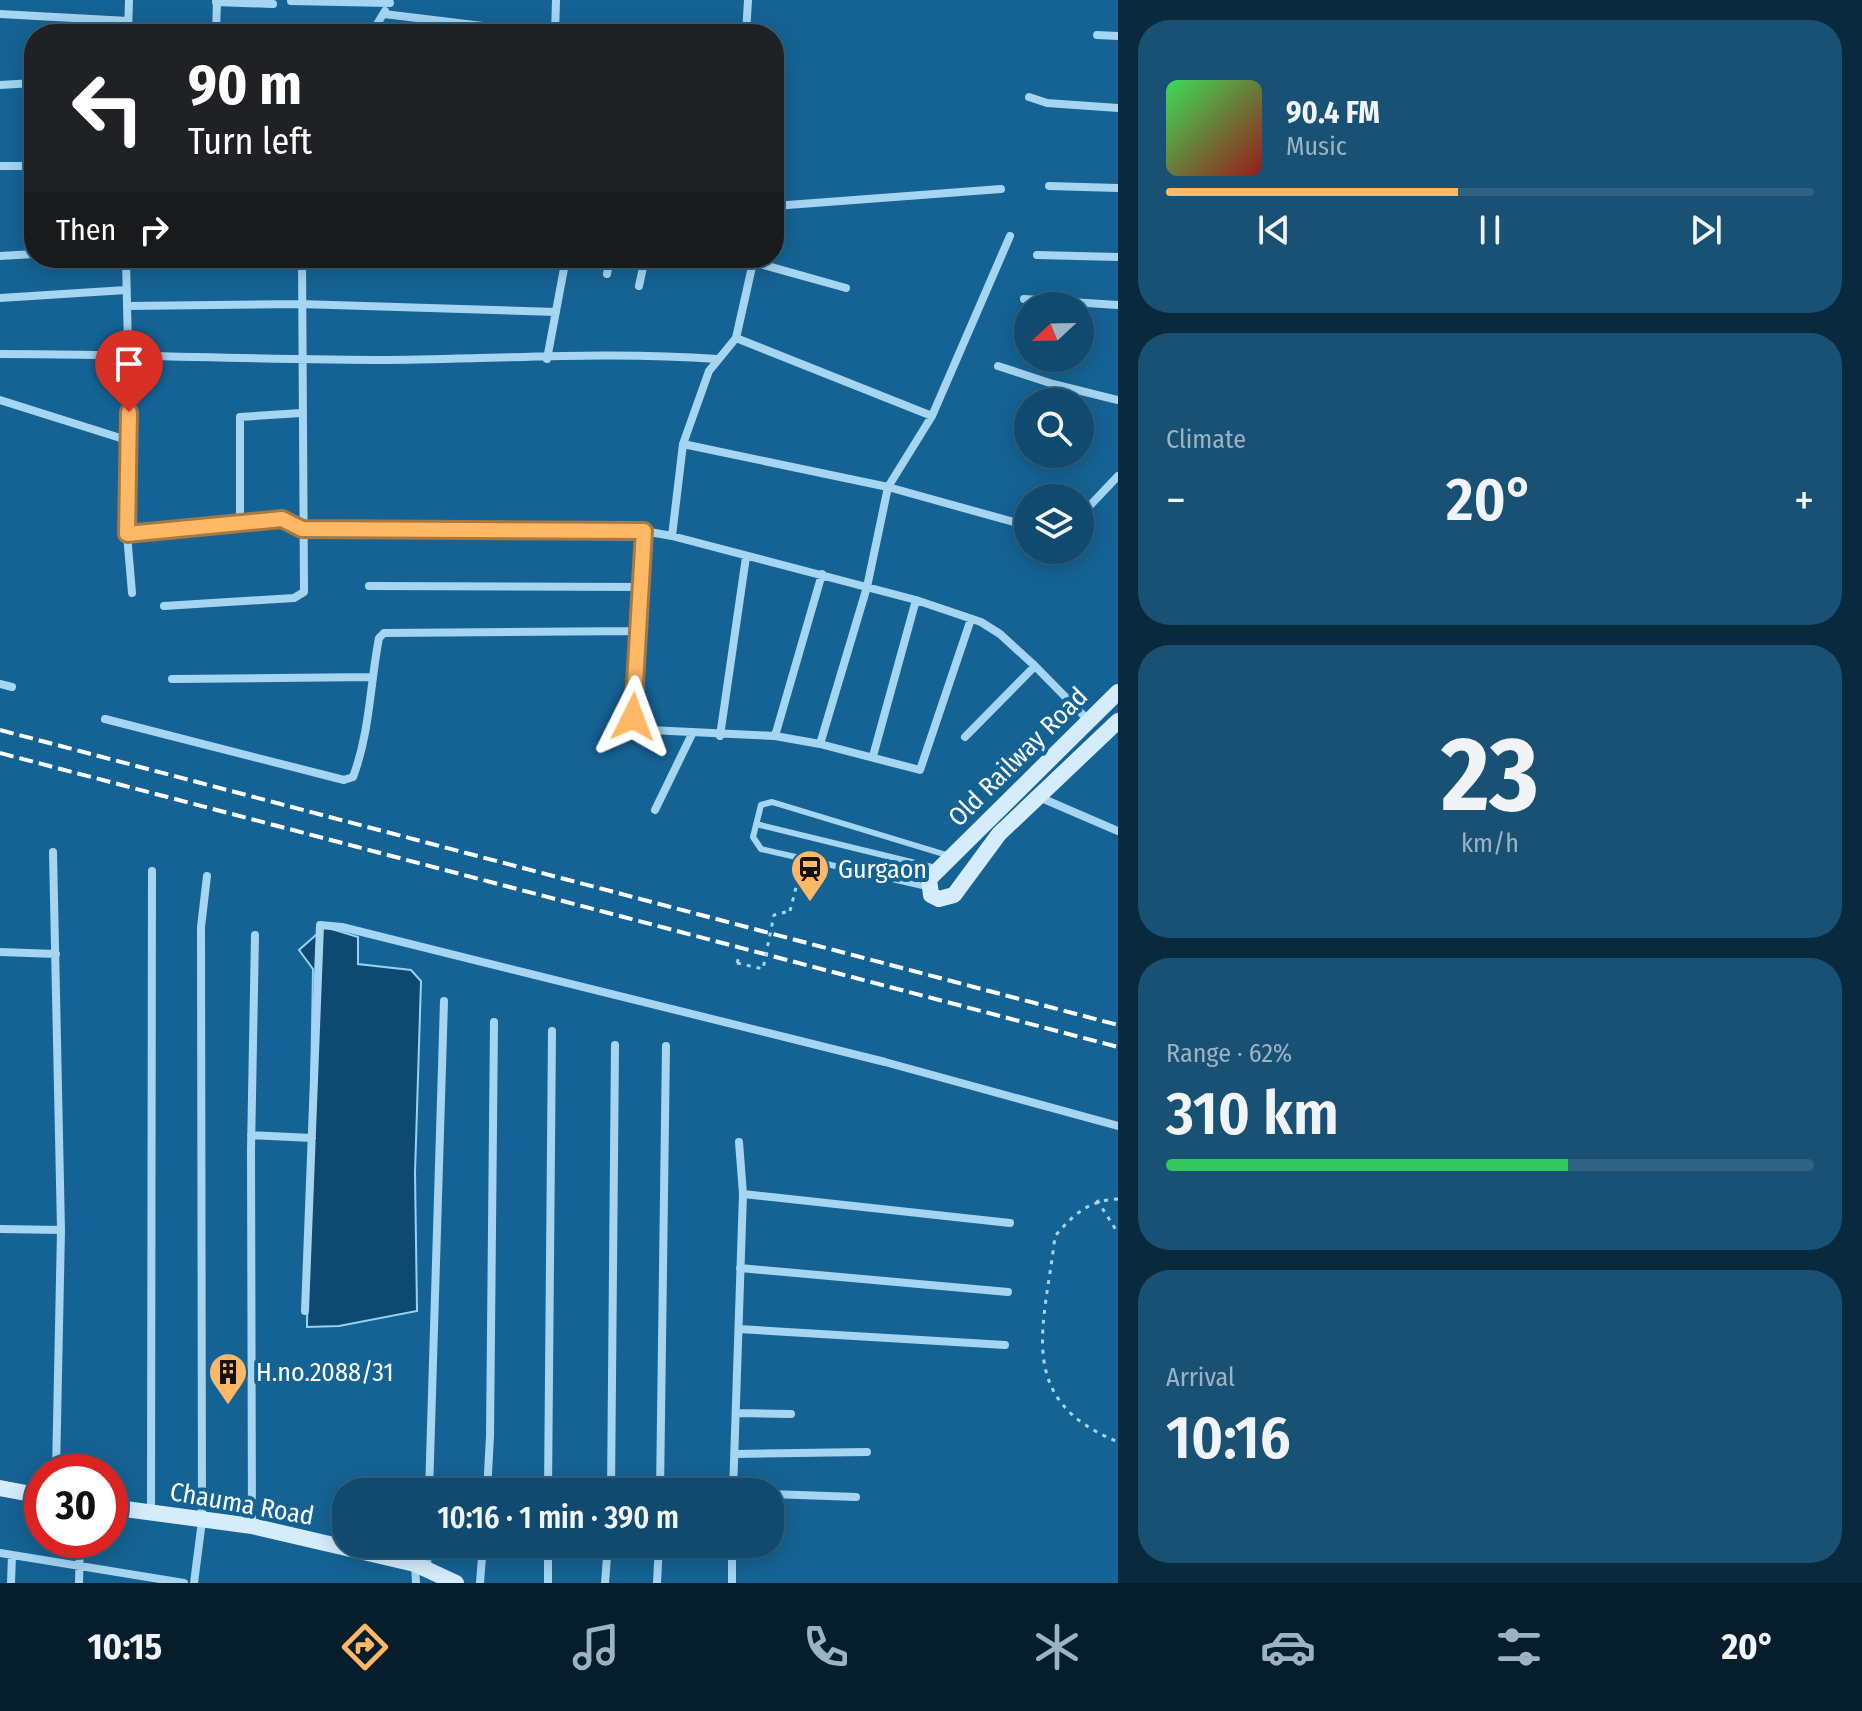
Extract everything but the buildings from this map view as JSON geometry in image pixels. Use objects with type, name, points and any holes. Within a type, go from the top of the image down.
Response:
[{"type":"main road","name":"Old Railway Road","points":[[1118,692],[929,879],[927,887],[931,895],[939,899],[954,895],[999,834],[1118,721]]},
{"type":"main road","points":[[0,1488],[24,1493]]},
{"type":"main road","name":"Chauma Road","points":[[128,1510],[252,1526],[421,1566],[456,1583]]},
{"type":"street","points":[[0,14],[128,21],[129,0]]},
{"type":"street","points":[[553,24],[556,0]]},
{"type":"street","points":[[747,24],[748,0]]},
{"type":"street","points":[[216,24],[216,1],[273,4]]},
{"type":"street","points":[[291,1],[391,2],[378,24]]},
{"type":"street","points":[[384,14],[468,24]]},
{"type":"street","points":[[1097,35],[1118,36]]},
{"type":"street","points":[[0,85],[24,84]]},
{"type":"street","points":[[1029,97],[1047,103],[1118,108]]},
{"type":"street","points":[[0,166],[24,166]]},
{"type":"street","points":[[1049,186],[1118,188]]},
{"type":"street","points":[[784,205],[1001,189]]},
{"type":"street","points":[[820,744],[867,587],[888,487],[932,416],[1010,236]]},
{"type":"street","points":[[0,256],[24,255]]},
{"type":"street","points":[[1037,255],[1118,257]]},
{"type":"street","points":[[126,268],[130,441],[127,534],[132,593]]},
{"type":"street","points":[[164,606],[299,597],[305,588],[300,360],[302,268]]},
{"type":"street","points":[[547,359],[564,268]]},
{"type":"street","points":[[607,274],[608,268]]},
{"type":"street","points":[[639,286],[643,268]]},
{"type":"street","points":[[672,536],[683,444],[709,371],[736,338],[752,268]]},
{"type":"street","points":[[780,268],[846,288]]},
{"type":"street","points":[[0,298],[126,290]]},
{"type":"street","points":[[1094,303],[1118,305]]},
{"type":"street","points":[[127,306],[300,304],[556,312]]},
{"type":"street","points":[[736,338],[932,416]]},
{"type":"street","points":[[0,354],[128,354],[300,360],[547,359],[643,354],[717,359]]},
{"type":"street","points":[[998,366],[1118,400]]},
{"type":"street","points":[[0,400],[130,441]]},
{"type":"street","points":[[240,523],[240,417],[301,413]]},
{"type":"street","points":[[683,444],[888,487],[1014,522]]},
{"type":"street","points":[[1094,501],[1118,476]]},
{"type":"street","points":[[127,534],[282,519],[302,529],[644,531],[672,536],[916,600],[971,619],[1000,634],[1088,720]]},
{"type":"street","points":[[644,531],[633,717],[637,724],[650,730],[720,736],[775,736],[873,756],[920,770],[971,619]]},
{"type":"street","points":[[720,736],[746,557]]},
{"type":"street","points":[[775,736],[822,574]]},
{"type":"street","points":[[369,586],[640,587]]},
{"type":"street","points":[[873,756],[916,600]]},
{"type":"street","points":[[105,719],[344,780],[353,777],[365,746],[379,638],[386,633],[638,631]]},
{"type":"street","points":[[965,737],[1035,666]]},
{"type":"street","points":[[172,679],[372,677]]},
{"type":"street","points":[[0,684],[12,687]]},
{"type":"street","points":[[655,810],[692,734]]},
{"type":"street","points":[[1038,797],[1118,831]]},
{"type":"street","points":[[53,852],[61,1230],[56,1454]]},
{"type":"street","points":[[151,1513],[152,871]]},
{"type":"street","points":[[194,1583],[202,1521],[201,927],[207,876]]},
{"type":"street","points":[[305,1311],[320,925],[342,927],[653,1004],[1118,1126]]},
{"type":"street","points":[[252,1526],[251,1135],[255,935]]},
{"type":"street","points":[[0,952],[56,954]]},
{"type":"street","points":[[429,1478],[444,1001]]},
{"type":"street","points":[[488,1478],[494,1022]]},
{"type":"street","points":[[548,1478],[552,1031]]},
{"type":"street","points":[[611,1478],[615,1045]]},
{"type":"street","points":[[660,1478],[666,1046]]},
{"type":"street","points":[[251,1135],[312,1138]]},
{"type":"street","points":[[734,1478],[743,1194],[739,1142]]},
{"type":"street","points":[[743,1194],[1010,1223]]},
{"type":"street","points":[[0,1229],[61,1230]]},
{"type":"street","points":[[740,1268],[1008,1292]]},
{"type":"street","points":[[739,1329],[1005,1345]]},
{"type":"street","points":[[737,1413],[791,1414]]},
{"type":"street","points":[[735,1454],[867,1452]]},
{"type":"street","points":[[784,1494],[856,1497]]},
{"type":"street","points":[[0,1553],[79,1569],[184,1583]]},
{"type":"street","points":[[11,1583],[12,1555]]},
{"type":"street","points":[[79,1558],[79,1583]]},
{"type":"street","points":[[416,1583],[424,1558]]},
{"type":"street","points":[[480,1583],[482,1558]]},
{"type":"street","points":[[548,1558],[548,1583]]},
{"type":"street","points":[[605,1583],[607,1558]]},
{"type":"street","points":[[657,1583],[658,1558]]},
{"type":"street","points":[[732,1558],[732,1583]]},
{"type":"lane","name":"Old Railway Road","points":[[927,887],[804,860],[756,846],[753,837],[761,805],[769,802],[953,857]]},
{"type":"lane","points":[[756,824],[939,869]]},
{"type":"path","points":[[740,954],[737,963],[763,969],[774,915],[790,911],[804,860]]},
{"type":"path","points":[[1118,1199],[1097,1200],[1068,1221],[1055,1236],[1041,1358],[1050,1385],[1065,1410],[1079,1423],[1118,1442]]},
{"type":"path","points":[[1097,1200],[1118,1233]]},
{"type":"water","points":[[325,927],[358,937],[358,964],[411,970],[421,981],[415,1173],[417,1311],[339,1326],[307,1327],[313,969],[299,950]]},
{"type":"railway","points":[[0,730],[1118,1025]]},
{"type":"railway","points":[[0,753],[1118,1047]]},
{"type":"place","name":"Gurgaon","points":[[810,903]]},
{"type":"place","name":"H.no.2088/31","points":[[228,1406]]},
{"type":"route","points":[[129,412],[127,534],[282,519],[302,529],[644,531],[633,717]]}]
